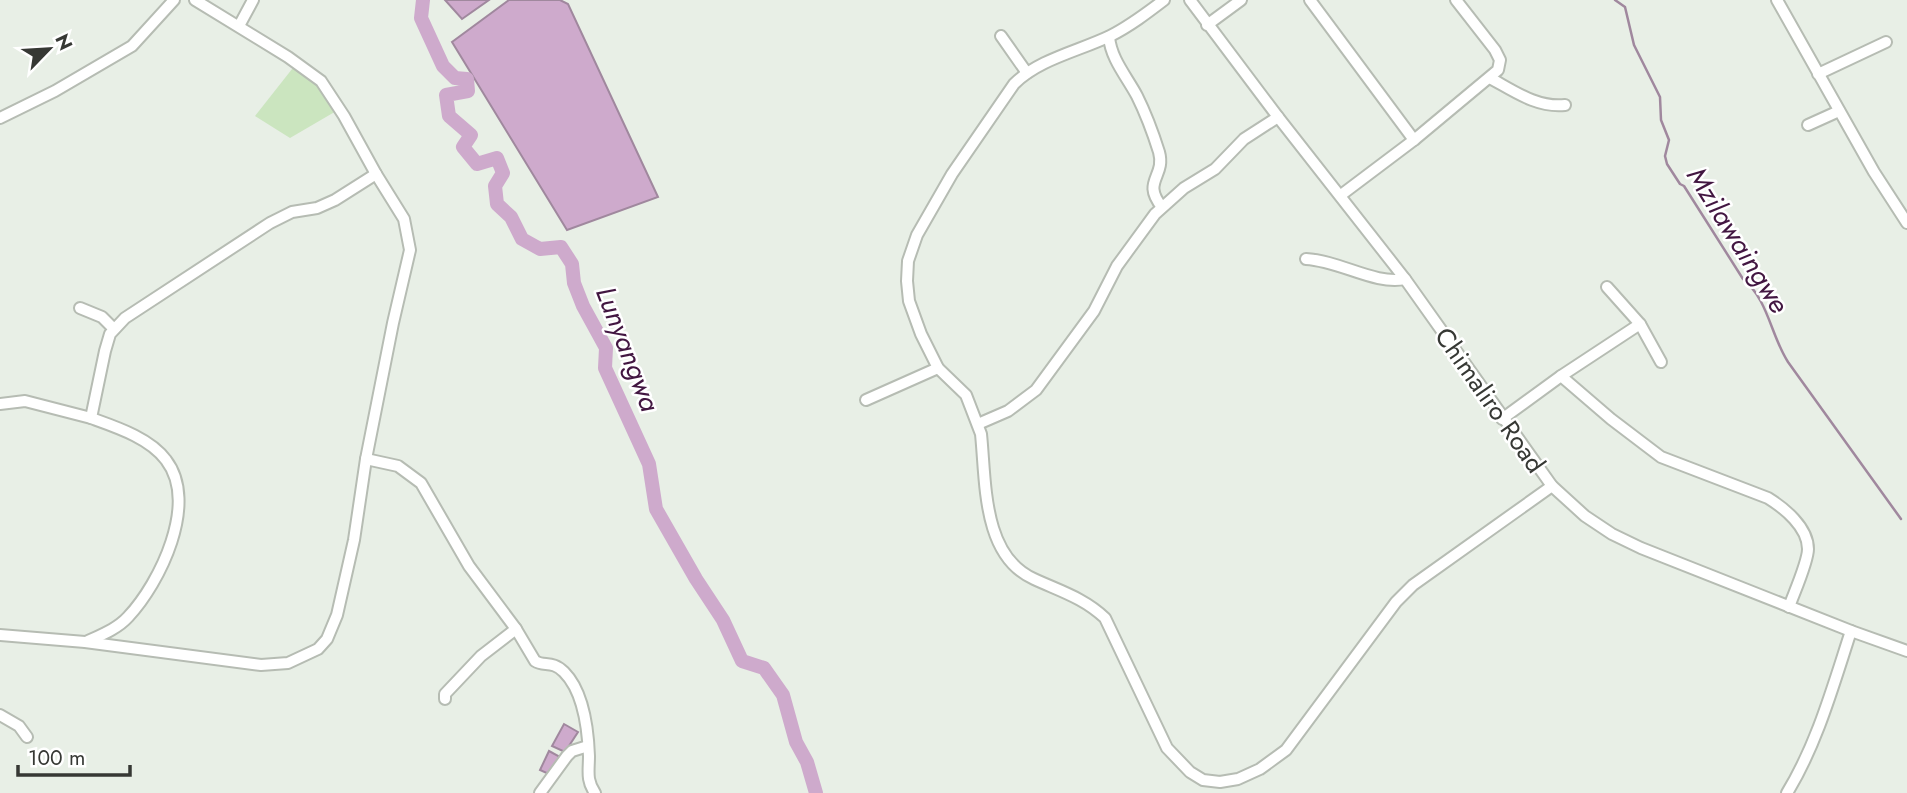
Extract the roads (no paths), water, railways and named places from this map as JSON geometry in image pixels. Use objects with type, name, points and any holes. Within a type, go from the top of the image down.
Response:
[{"type":"street","points":[[0,118],[55,91],[132,46],[174,0]]},
{"type":"street","points":[[0,635],[85,642],[261,665],[288,663],[318,649],[327,639],[337,615],[354,540],[366,459],[393,323],[410,250],[404,219],[345,116],[321,81],[313,73],[195,0]]},
{"type":"street","points":[[239,26],[253,0]]},
{"type":"street","points":[[1164,0],[1109,37],[1027,73],[1014,84],[952,174],[917,235],[908,261],[909,301],[921,334],[938,368],[966,395],[978,424],[991,526],[1007,559],[1018,571],[1091,604],[1105,618],[1167,748],[1190,772],[1203,780],[1220,782],[1238,779],[1260,769],[1286,750],[1396,602],[1413,585],[1552,486]]},
{"type":"street","name":"Chimaliro Road","points":[[1190,0],[1405,279],[1552,486],[1585,516],[1612,534],[1641,548],[1907,651]]},
{"type":"street","points":[[1207,25],[1241,0]]},
{"type":"street","points":[[1310,0],[1414,140]]},
{"type":"street","points":[[1341,195],[1414,140],[1498,70],[1500,60],[1495,50],[1456,0]]},
{"type":"street","points":[[1777,0],[1874,172],[1904,207],[1907,223]]},
{"type":"street","points":[[1001,36],[1027,73]]},
{"type":"street","points":[[1109,37],[1115,59],[1147,115],[1158,149],[1161,169],[1152,188],[1154,197],[1162,207]]},
{"type":"street","points":[[1818,74],[1886,42]]},
{"type":"street","points":[[1490,78],[1540,104],[1552,107],[1565,105]]},
{"type":"street","points":[[1808,125],[1839,111]]},
{"type":"street","points":[[978,424],[1015,406],[1036,390],[1094,311],[1120,261],[1151,217],[1184,188],[1214,169],[1244,139],[1278,117]]},
{"type":"street","points":[[91,418],[105,351],[114,329],[137,309],[270,223],[292,212],[317,208],[335,200],[376,174]]},
{"type":"street","points":[[1306,259],[1335,263],[1385,281],[1405,279]]},
{"type":"street","points":[[1608,287],[1640,324],[1661,362]]},
{"type":"street","points":[[80,308],[102,317],[114,329]]},
{"type":"street","points":[[1502,419],[1640,324]]},
{"type":"street","points":[[866,400],[938,368]]},
{"type":"street","points":[[1561,376],[1661,457],[1768,498],[1783,508],[1805,537],[1808,549],[1789,607]]},
{"type":"street","points":[[0,404],[25,401],[117,427],[156,449],[171,467],[179,489],[176,527],[150,589],[127,618],[112,629],[85,642]]},
{"type":"street","points":[[366,459],[398,466],[421,483],[469,566],[516,628],[537,663],[555,665],[565,672],[583,712],[588,746],[588,778],[595,793]]},
{"type":"street","points":[[445,699],[445,694],[476,661],[516,628]]},
{"type":"street","points":[[1787,793],[1800,772],[1823,714],[1851,631]]},
{"type":"street","points":[[0,715],[19,726],[27,737]]},
{"type":"street","points":[[540,793],[572,751],[588,746]]},
{"type":"waterway","name":"Lunyangwa","points":[[423,0],[421,18],[443,66],[455,78],[467,79],[468,91],[446,95],[449,116],[471,135],[463,147],[477,164],[497,158],[503,173],[495,186],[497,204],[511,217],[522,239],[540,249],[561,247],[572,264],[574,283],[583,306],[606,348],[605,368],[649,464],[656,509],[723,620],[742,661],[764,668],[783,695],[796,742],[807,762],[816,793]]},
{"type":"waterway","name":"Mzilawaingwe","points":[[1615,0],[1625,7],[1634,45],[1660,97],[1661,120],[1669,140],[1665,156],[1667,164],[1743,279],[1758,297],[1788,362],[1901,519]]}]
